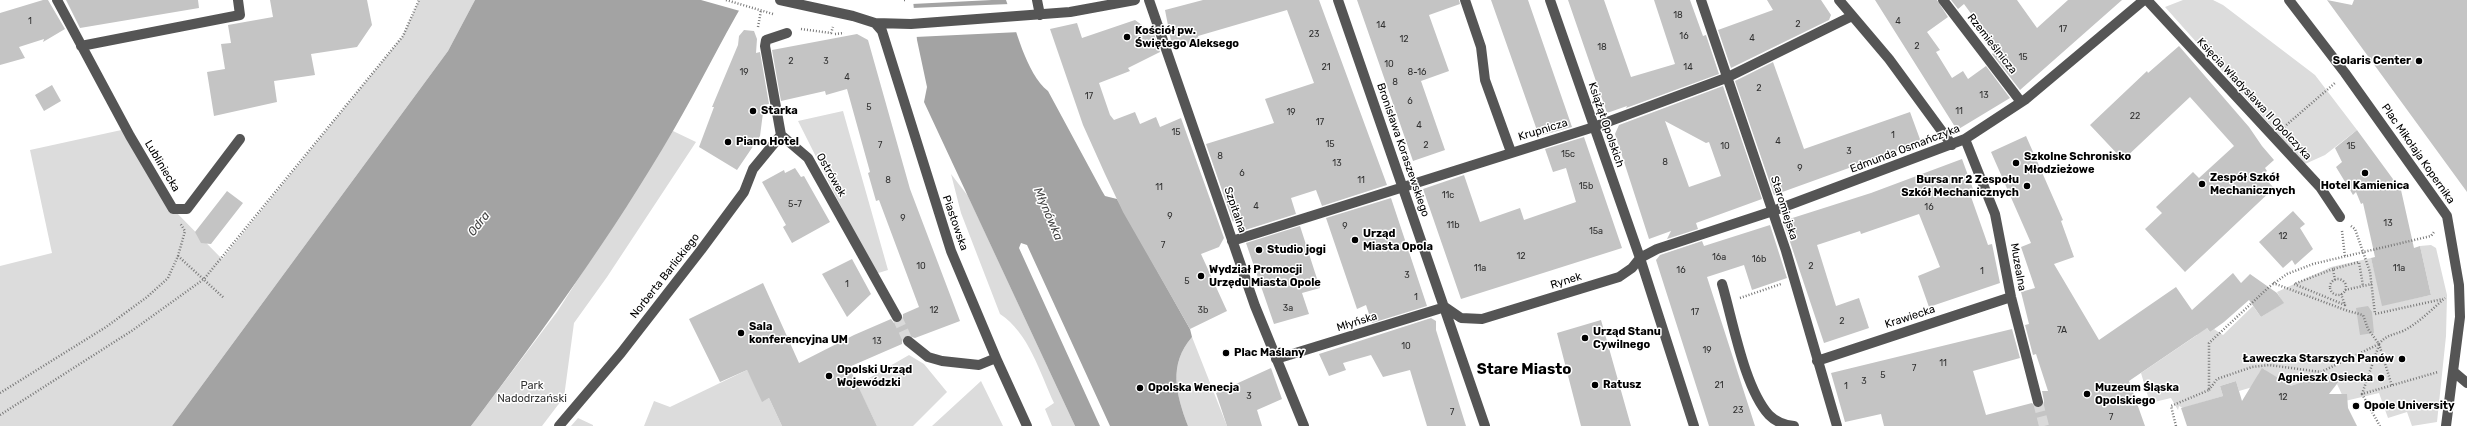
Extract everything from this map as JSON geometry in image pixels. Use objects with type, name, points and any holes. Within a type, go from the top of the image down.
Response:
[{"type":"street","name":"Lubliniecka","points":[[57,0],[130,136],[173,209],[187,209],[240,139]]},
{"type":"street","points":[[82,46],[240,15],[238,0]]},
{"type":"street","points":[[780,0],[860,17],[875,23],[911,24],[1040,15],[1094,4],[1135,0]]},
{"type":"street","points":[[1038,0],[1040,15]]},
{"type":"street","name":"Szpitalna","points":[[1149,0],[1232,241],[1276,360],[1304,426]]},
{"type":"street","name":"Bronisława Koraszewskiego","points":[[1338,0],[1445,307]]},
{"type":"street","points":[[1465,0],[1480,47],[1485,80],[1510,152]]},
{"type":"street","name":"Książąt Opolskich","points":[[1550,0],[1640,258]]},
{"type":"street","name":"Staromiejska","points":[[1701,0],[1772,211],[1837,426]]},
{"type":"street","points":[[1839,0],[1890,59],[1952,145]]},
{"type":"street","name":"Rzemieślnicza","points":[[1943,0],[2022,102]]},
{"type":"street","name":"Edmunda Osmańczyka","points":[[1640,258],[1657,249],[1772,211],[1965,139],[2022,102],[2145,0]]},
{"type":"street","name":"Księcia Władysława II Opolczyka","points":[[2145,0],[2320,187],[2340,217]]},
{"type":"street","name":"Plac Mikołaja Kopernika","points":[[2289,0],[2346,73],[2447,216],[2459,285],[2460,317],[2446,426]]},
{"type":"street","name":"Krupnicza","points":[[1232,241],[1510,152],[1594,127],[1726,78],[1852,16]]},
{"type":"street","name":"Piastowska","points":[[875,23],[882,31],[951,251],[996,358],[1027,426]]},
{"type":"street","points":[[781,135],[765,46],[766,40],[787,33]]},
{"type":"street","name":"Ostrówek","points":[[781,135],[808,158],[896,317]]},
{"type":"street","name":"Norberta Barlickiego","points":[[559,426],[621,353],[701,250],[744,192],[753,170],[781,135]]},
{"type":"street","name":"Muzealna","points":[[1965,139],[1994,214],[2011,297],[2038,402]]},
{"type":"street","points":[[1640,258],[1694,426]]},
{"type":"street","name":"Rynek","points":[[1445,307],[1461,318],[1482,319],[1619,277],[1632,268],[1640,258]]},
{"type":"street","points":[[1722,284],[1752,387],[1769,415],[1783,425],[1794,426]]},
{"type":"street","name":"Krawiecka","points":[[1817,361],[2011,297]]},
{"type":"street","points":[[1445,307],[1485,426]]},
{"type":"street","name":"Młyńska","points":[[1276,360],[1445,307]]},
{"type":"street","points":[[908,342],[928,358],[942,361],[979,365],[996,358]]},
{"type":"street","points":[[2454,372],[2467,372]]},
{"type":"street","points":[[2454,372],[2467,383]]},
{"type":"path","points":[[0,415],[133,330],[204,279],[403,36],[419,0]]},
{"type":"path","points":[[726,0],[761,10],[758,28]]},
{"type":"path","points":[[800,29],[831,33],[833,27]]},
{"type":"path","points":[[835,34],[844,33]]},
{"type":"path","points":[[2280,130],[2346,73]]},
{"type":"path","points":[[0,393],[106,327],[147,297],[168,278],[178,256],[185,231],[173,209]]},
{"type":"path","points":[[2209,390],[2209,343],[2278,278],[2302,267],[2431,236],[2447,216]]},
{"type":"path","points":[[2340,217],[2345,257]]},
{"type":"path","points":[[2340,217],[2355,229],[2372,284],[2375,314],[2444,299]]},
{"type":"path","points":[[178,256],[224,298]]},
{"type":"path","points":[[2342,294],[2345,305],[2294,284],[2333,269],[2359,262],[2364,286]]},
{"type":"path","points":[[2333,269],[2335,280]]},
{"type":"path","points":[[1727,302],[1793,280]]},
{"type":"path","points":[[2335,280],[2342,281],[2345,290]]},
{"type":"path","points":[[2335,280],[2330,285],[2331,290],[2334,294],[2342,294]]},
{"type":"path","points":[[2273,283],[2348,311],[2363,315],[2368,328],[2379,344],[2392,386]]},
{"type":"path","points":[[2342,294],[2345,290],[2372,284]]},
{"type":"path","points":[[2380,426],[2362,394],[2379,344],[2385,336],[2403,331],[2421,319],[2459,285]]},
{"type":"path","points":[[2176,426],[2171,406],[2209,390],[2217,379],[2252,367],[2269,365],[2321,372],[2379,344]]},
{"type":"path","points":[[2362,394],[2443,371],[2454,372]]},
{"type":"green space","points":[[419,0],[475,0],[448,51],[172,426],[0,426],[0,266],[52,253],[30,150],[126,129],[173,209],[222,259],[403,36]]},
{"type":"green space","points":[[2183,0],[2213,0],[2223,5],[2315,75],[2357,130],[2325,155],[2305,164],[2165,7]]},
{"type":"green space","points":[[843,111],[888,270],[875,274],[798,121]]},
{"type":"green space","name":"Park Nadodrzański","points":[[673,131],[696,142],[607,277],[574,323],[564,397],[542,426],[471,426],[557,312]]},
{"type":"green space","points":[[951,174],[968,196],[1075,426],[1052,426],[1045,409],[1054,403],[1033,354],[1019,332],[1000,314],[961,213]]},
{"type":"green space","points":[[2431,245],[2436,248],[2447,295],[2446,336],[2437,422],[2412,426],[2407,412],[2388,418],[2379,393],[2345,401],[2337,384],[2340,380],[2337,378],[2334,382],[2327,378],[2326,373],[2322,373],[2323,378],[2303,386],[2302,382],[2292,391],[2291,386],[2287,386],[2276,377],[2274,379],[2264,369],[2259,373],[2256,386],[2239,391],[2236,381],[2220,386],[2223,396],[2183,408],[2179,406],[2178,410],[2171,398],[2150,403],[2141,373],[2197,335],[2196,333],[2205,326],[2210,332],[2214,329],[2223,335],[2253,306],[2261,317],[2283,303],[2277,292],[2331,267],[2371,258],[2383,305],[2431,295],[2420,246]]},
{"type":"green space","points":[[1192,337],[1227,426],[1188,426],[1180,403],[1176,380],[1180,358],[1184,348]]},
{"type":"green space","points":[[909,355],[924,364],[947,392],[913,426],[877,426],[857,385]]},
{"type":"green space","points":[[747,370],[763,401],[769,398],[782,426],[644,426],[654,401],[670,407]]},
{"type":"green space","points":[[981,381],[1003,426],[932,426]]},
{"type":"green space","points":[[578,418],[593,425],[593,426],[571,426]]},
{"type":"water","name":"Odra","points":[[475,0],[745,0],[673,131],[602,245],[551,318],[471,426],[172,426],[448,51]]},
{"type":"water","name":"Młynówka","points":[[913,0],[1006,0],[1017,36],[1033,73],[1048,91],[1105,196],[1117,199],[1190,329],[1192,337],[1184,348],[1180,358],[1176,380],[1180,403],[1188,426],[1110,426],[1027,245],[1021,243],[1019,248],[1100,426],[1075,426],[924,102],[927,87],[917,40]]},
{"type":"pier","points":[[701,0],[747,0],[740,11]]},
{"type":"pier","points":[[911,0],[992,0],[912,4]]},
{"type":"pier","points":[[1010,4],[1020,32],[915,37],[912,8]]},
{"type":"building","points":[[43,0],[48,0],[65,29],[43,42],[44,39],[19,47],[25,58],[0,65],[0,13]]},
{"type":"building","points":[[66,0],[198,0],[199,8],[80,28]]},
{"type":"building","points":[[270,0],[367,0],[372,25],[357,47],[311,54],[315,75],[274,81],[277,102],[214,116],[207,72],[225,69],[221,44],[231,43],[228,25],[273,17]]},
{"type":"building","points":[[1203,0],[1319,0],[1387,185],[1322,206],[1316,190],[1291,198],[1296,214],[1242,231],[1237,214],[1233,222],[1206,144],[1274,123],[1265,99],[1314,83],[1287,10],[1198,36],[1199,41],[1177,48],[1176,45],[1172,46],[1165,10]]},
{"type":"building","points":[[1357,0],[1459,0],[1460,4],[1429,15],[1449,71],[1421,81],[1445,150],[1413,161]]},
{"type":"building","points":[[1491,0],[1528,0],[1572,127],[1539,136]]},
{"type":"building","points":[[1568,0],[1604,0],[1631,77],[1675,64],[1654,0],[1690,0],[1703,36],[1706,35],[1719,74],[1626,108],[1627,106],[1607,113]]},
{"type":"building","points":[[1767,0],[1821,0],[1831,15],[1829,20],[1731,68],[1718,30],[1773,10]]},
{"type":"building","points":[[1875,0],[1937,0],[1948,17],[1927,32],[1940,50],[1936,52],[1952,78],[1963,71],[1968,79],[1986,66],[2010,98],[1957,130]]},
{"type":"building","points":[[1951,0],[2017,0],[2037,28],[2068,0],[2122,0],[2020,90],[1992,54],[1997,49],[1964,4],[1958,9]]},
{"type":"building","name":"Solaris Center","points":[[2327,0],[2352,5],[2354,0],[2467,0],[2467,192]]},
{"type":"building","points":[[1135,20],[1154,34],[1160,52],[1128,68],[1130,71],[1099,83],[1110,115],[1114,120],[1135,112],[1140,124],[1156,117],[1160,127],[1181,118],[1224,238],[1219,247],[1201,254],[1227,311],[1190,329],[1123,212],[1105,174],[1083,125],[1050,29],[1077,23],[1082,38]]},
{"type":"building","points":[[744,30],[754,31],[757,39],[756,53],[760,52],[769,104],[764,105],[760,136],[737,170],[699,147],[714,107],[712,107],[738,45],[739,36]]},
{"type":"building","points":[[857,34],[868,40],[910,189],[960,321],[915,338],[905,335],[902,340],[902,344],[849,367],[877,426],[782,426],[769,398],[762,402],[747,370],[720,382],[689,319],[763,283],[799,363],[854,335],[891,319],[894,323],[900,323],[903,320],[903,314],[919,307],[879,200],[876,201],[868,173],[870,172],[847,89],[826,95],[825,91],[781,101],[772,50]]},
{"type":"building","points":[[2179,46],[2249,127],[2274,160],[2265,168],[2267,171],[2262,175],[2274,188],[2185,272],[2145,229],[2162,213],[2156,207],[2193,172],[2199,178],[2234,146],[2190,97],[2123,160],[2090,125],[2147,71],[2148,73]]},
{"type":"building","points":[[1773,62],[1804,149],[1910,112],[1921,142],[1774,195],[1735,81]]},
{"type":"building","points":[[52,85],[61,101],[44,111],[35,95]]},
{"type":"building","points":[[1723,86],[1762,199],[1696,223],[1698,229],[1667,239],[1671,231],[1649,239],[1615,134],[1619,125]],"holes":[[[1665,121],[1706,143],[1709,142],[1721,176],[1689,187]]]},
{"type":"building","points":[[2357,130],[2401,190],[2414,248],[2420,246],[2431,295],[2382,306],[2371,258],[2375,257],[2363,203],[2361,204],[2356,192],[2353,195],[2336,167],[2342,162],[2335,148]]},
{"type":"building","points":[[2026,136],[2063,220],[2061,221],[2074,257],[2054,264],[2099,340],[2176,287],[2192,310],[2233,273],[2241,283],[2250,274],[2277,293],[2284,303],[2261,317],[2249,300],[2210,332],[2207,328],[2129,381],[2145,426],[1884,426],[1881,414],[1845,422],[1831,373],[2012,329],[2020,358],[1973,371],[1986,415],[2032,403],[2036,408],[2043,406],[2044,401],[2042,391],[2048,391],[2036,354],[2033,355],[2025,325],[2029,324],[2021,292],[2035,288],[2021,247],[2031,243],[1991,152]]},
{"type":"building","points":[[1584,137],[1622,248],[1461,299],[1423,189],[1464,175],[1480,222],[1520,208],[1524,220],[1576,202],[1566,168],[1553,172],[1545,149]]},
{"type":"building","points":[[1962,159],[1973,189],[1969,191],[1988,245],[1992,244],[2000,283],[1929,307],[1918,276],[1940,267],[1919,214],[1861,234],[1860,231],[1817,245],[1836,306],[1859,298],[1869,328],[1824,343],[1783,221],[1871,193]]},
{"type":"building","points":[[795,168],[801,177],[804,176],[830,222],[792,243],[783,227],[786,225],[762,182],[784,170],[785,173]]},
{"type":"building","points":[[227,191],[243,203],[211,244],[201,243],[195,232]]},
{"type":"building","points":[[1391,198],[1427,306],[1372,323],[1366,305],[1357,309],[1326,218]]},
{"type":"building","points":[[2293,211],[2305,224],[2300,228],[2313,249],[2295,265],[2292,260],[2283,268],[2259,242]]},
{"type":"building","points":[[1770,225],[1787,278],[1752,290],[1744,265],[1707,277],[1755,426],[1709,426],[1656,260],[1660,255],[1702,241],[1704,246]]},
{"type":"building","points":[[1300,226],[1320,288],[1302,293],[1309,314],[1274,324],[1246,243]]},
{"type":"building","points":[[852,259],[871,294],[847,317],[822,274]]},
{"type":"building","points":[[2368,306],[2372,312],[2374,333],[2360,335],[2356,308]]},
{"type":"building","points":[[1431,318],[1436,321],[1436,330],[1466,426],[1427,426],[1410,370],[1383,377],[1371,355],[1343,363],[1346,370],[1329,376],[1319,354]]},
{"type":"building","name":"Ratusz","points":[[1601,320],[1631,426],[1581,426],[1557,333]]},
{"type":"building","points":[[1271,368],[1282,399],[1257,410],[1262,426],[1227,426],[1216,393]]},
{"type":"building","points":[[2262,368],[2291,386],[2330,373],[2340,380],[2329,394],[2347,394],[2348,408],[2357,426],[2187,426],[2181,408],[2223,396],[2220,386],[2236,381],[2242,401]]},
{"type":"tunnel","points":[[897,317],[908,341]]},
{"type":"tunnel","points":[[2038,402],[2044,426]]},
{"type":"place","name":"Kościół pw. Świętego Aleksego","points":[[1127,37]]},
{"type":"place","name":"Solaris Center","points":[[2419,61]]},
{"type":"place","name":"Starka","points":[[753,111]]},
{"type":"place","name":"Piano Hotel","points":[[728,142]]},
{"type":"place","name":"Szkolne Schronisko Młodzieżowe","points":[[2016,163]]},
{"type":"place","name":"Hotel Kamienica","points":[[2365,173]]},
{"type":"place","name":"Zespół Szkół Mechanicznych","points":[[2202,184]]},
{"type":"place","name":"Bursa nr 2 Zespołu Szkół Mechanicznych","points":[[2027,186]]},
{"type":"place","name":"Urząd Miasta Opola","points":[[1355,240]]},
{"type":"place","name":"Studio jogi","points":[[1259,250]]},
{"type":"place","name":"Wydział Promocji Urzędu Miasta Opole","points":[[1201,276]]},
{"type":"place","name":"Sala konferencyjna UM","points":[[741,333]]},
{"type":"place","name":"Urząd Stanu Cywilnego","points":[[1585,338]]},
{"type":"place","name":"Plac Maślany","points":[[1226,353]]},
{"type":"place","name":"Ławeczka Starszych Panów","points":[[2402,359]]},
{"type":"place","name":"Opolski Urząd Wojewódzki","points":[[829,376]]},
{"type":"place","name":"Agnieszk Osiecka","points":[[2381,378]]},
{"type":"place","name":"Ratusz","points":[[1595,385]]},
{"type":"place","name":"Opolska Wenecja","points":[[1140,388]]},
{"type":"place","name":"Muzeum Śląska Opolskiego","points":[[2087,394]]},
{"type":"place","name":"Opole University","points":[[2356,406]]},
{"type":"district","name":"Stare Miasto","points":[[1524,370]]}]
